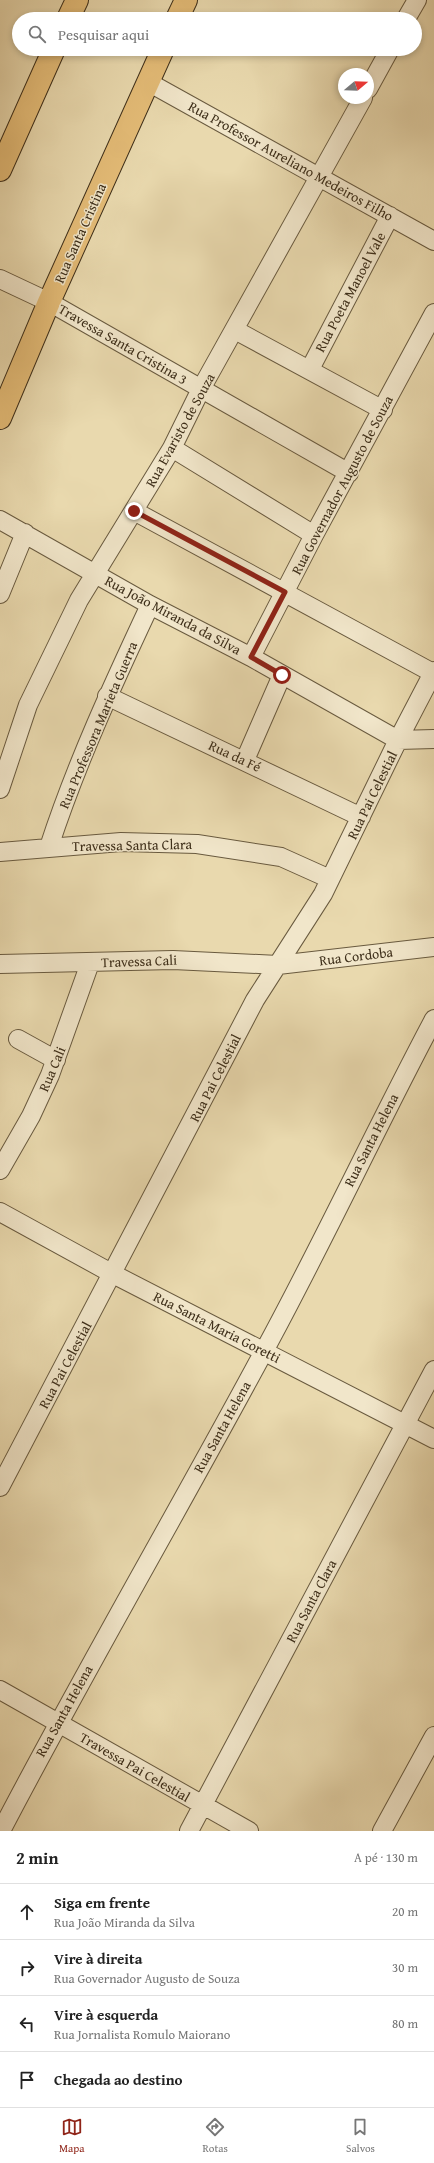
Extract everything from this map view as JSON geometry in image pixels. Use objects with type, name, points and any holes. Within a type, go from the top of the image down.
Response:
[{"type":"main road","points":[[71,12],[77,0]]},
{"type":"main road","points":[[180,12],[186,0]]},
{"type":"main road","points":[[0,169],[51,56]]},
{"type":"main road","name":"Rua Santa Cristina","points":[[0,418],[160,56]]},
{"type":"street","points":[[410,12],[416,0]]},
{"type":"street","points":[[374,78],[386,56]]},
{"type":"street","name":"Rua Professor Aureliano Medeiros Filho","points":[[148,82],[434,241]]},
{"type":"street","name":"Rua Evaristo de Souza","points":[[0,790],[28,705],[79,600],[172,448],[201,390],[360,104]]},
{"type":"street","name":"Rua Poeta Manoel Vale","points":[[310,369],[390,216]]},
{"type":"street","name":"Travessa Santa Cristina 3","points":[[0,279],[50,302],[201,390],[349,473]]},
{"type":"street","name":"Rua Governador Augusto de Souza","points":[[251,657],[314,535],[349,473],[434,313]]},
{"type":"street","points":[[235,330],[310,369],[383,410]]},
{"type":"street","points":[[172,448],[314,535]]},
{"type":"street","points":[[134,511],[433,672]]},
{"type":"street","name":"Rua João Miranda da Silva","points":[[0,520],[26,533],[150,605],[251,657],[398,740]]},
{"type":"street","points":[[0,594],[26,533]]},
{"type":"street","name":"Rua Professora Marieta Guerra","points":[[49,847],[59,817],[107,696],[150,605]]},
{"type":"street","name":"Rua Pai Celestial","points":[[0,1488],[256,1000],[330,879],[433,672]]},
{"type":"street","points":[[244,760],[282,675]]},
{"type":"street","name":"Rua da Fé","points":[[107,696],[361,817]]},
{"type":"street","points":[[398,740],[434,739]]},
{"type":"street","name":"Travessa Santa Clara","points":[[0,852],[122,842],[197,844],[281,857],[330,879]]},
{"type":"street","name":"Rua Cordoba","points":[[278,965],[434,947]]},
{"type":"street","name":"Travessa Cali","points":[[0,964],[173,960],[278,965]]},
{"type":"street","name":"Rua Cali","points":[[0,1170],[31,1116],[56,1060],[90,963]]},
{"type":"street","name":"Rua Santa Helena","points":[[1,1831],[57,1722],[264,1351],[387,1107],[434,1019]]},
{"type":"street","points":[[18,1040],[56,1060]]},
{"type":"street","name":"Rua Santa Maria Goretti","points":[[0,1212],[113,1274],[434,1439]]},
{"type":"street","name":"Rua Santa Clara","points":[[189,1831],[434,1370]]},
{"type":"street","name":"Travessa Pai Celestial","points":[[0,1690],[202,1806],[249,1831]]},
{"type":"street","points":[[382,1831],[434,1736]]},
{"type":"route","points":[[134,511],[285,592],[251,657],[282,675]]}]
